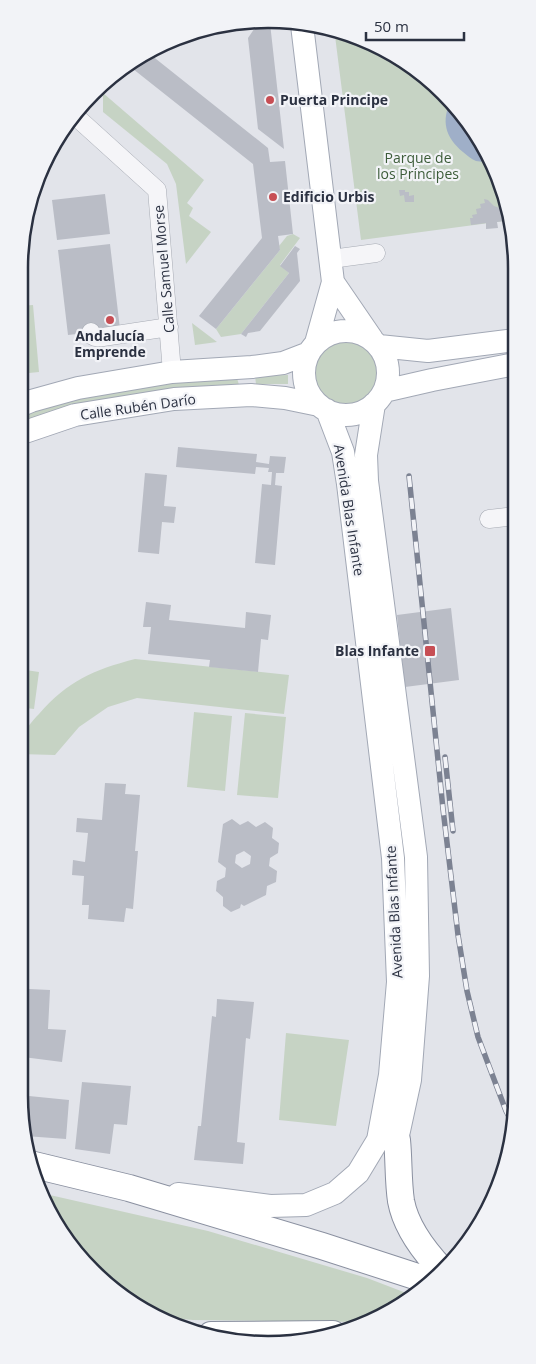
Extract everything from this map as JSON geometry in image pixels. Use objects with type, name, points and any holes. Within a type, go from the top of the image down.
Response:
[{"type":"highway","points":[[397,1140],[401,1202],[411,1232],[438,1266]]},
{"type":"highway","points":[[38,1166],[129,1188],[322,1246],[424,1279]]},
{"type":"highway","points":[[243,1335],[297,1334]]},
{"type":"main road","points":[[303,30],[334,282],[304,367],[305,381],[310,394],[323,408],[339,414],[352,414],[364,411],[379,398],[432,380],[508,365]]},
{"type":"main road","points":[[334,282],[385,356],[388,368],[387,380],[379,398]]},
{"type":"main road","points":[[312,348],[325,336],[349,330],[361,333],[375,343],[428,351],[508,341]]},
{"type":"main road","name":"Calle Rubén Darío","points":[[28,402],[78,388],[172,372],[283,363],[312,348]]},
{"type":"main road","name":"Calle Rubén Darío","points":[[28,431],[75,415],[174,399],[251,395],[285,398],[323,408]]},
{"type":"main road","name":"Avenida Blas Infante","points":[[379,398],[366,455],[368,481],[416,857],[418,976],[410,1080],[397,1140]]},
{"type":"main road","name":"Avenida Blas Infante","points":[[129,1188],[270,1206],[306,1205],[335,1193],[358,1173],[378,1140],[390,1075],[398,982],[393,858],[348,484],[343,452],[323,408]]},
{"type":"street","name":"Calle Samuel Morse","points":[[79,119],[157,190],[172,372]]},
{"type":"street","points":[[331,259],[376,253]]},
{"type":"street","points":[[91,332],[91,335],[95,337],[103,337],[168,327]]},
{"type":"street","points":[[489,519],[508,517]]},
{"type":"green space","name":"Parque de los Príncipes","points":[[335,37],[374,52],[402,68],[427,87],[449,109],[468,134],[484,162],[496,191],[504,221],[361,240]]},
{"type":"green space","points":[[103,93],[204,180],[187,203],[193,208],[189,216],[211,232],[186,264],[176,184],[167,164],[103,112]]},
{"type":"green space","points":[[293,234],[300,238],[280,265],[289,273],[241,334],[221,337],[216,329],[280,250],[279,246],[287,236]]},
{"type":"green space","points":[[28,305],[33,305],[39,372],[28,373]]},
{"type":"green space","points":[[192,323],[217,342],[195,345]]},
{"type":"green space","points":[[353,341],[371,350],[378,361],[380,374],[378,387],[371,398],[360,405],[341,407],[323,398],[316,387],[314,368],[323,350],[334,343]]},
{"type":"green space","points":[[288,375],[288,384],[256,384],[255,376]]},
{"type":"green space","points":[[237,378],[239,385],[28,421],[28,412],[58,402],[170,382]]},
{"type":"green space","points":[[135,659],[289,675],[284,714],[137,698],[108,707],[79,727],[55,755],[28,754],[28,727],[36,717],[60,693],[71,685],[106,668]]},
{"type":"green space","points":[[28,670],[39,672],[34,709],[28,708]]},
{"type":"green space","points":[[194,712],[232,716],[225,791],[187,787]]},
{"type":"green space","points":[[245,713],[286,717],[278,798],[237,795]]},
{"type":"green space","points":[[286,1033],[349,1040],[336,1126],[279,1120]]},
{"type":"green space","points":[[49,1195],[208,1231],[367,1278],[406,1293],[374,1312],[350,1322],[178,1319],[162,1312],[134,1296],[109,1277],[87,1255],[68,1230]]},
{"type":"water","points":[[448,108],[468,134],[484,162],[474,160],[452,140],[447,128],[446,115]]},
{"type":"building","points":[[255,28],[271,28],[284,149],[258,129],[248,38]]},
{"type":"building","name":"Edificio Urbis","points":[[153,57],[268,148],[270,162],[285,161],[293,234],[278,236],[280,250],[216,329],[199,316],[262,238],[253,164],[133,69]]},
{"type":"building","points":[[399,190],[409,192],[409,196],[414,195],[414,202],[405,202],[404,195],[400,196]]},
{"type":"building","points":[[105,194],[110,234],[57,240],[52,200]]},
{"type":"building","points":[[484,199],[501,208],[504,221],[497,222],[498,228],[486,229],[486,223],[471,225],[470,218],[473,218],[472,215],[477,214],[476,209],[481,208],[480,204],[485,203]]},
{"type":"building","points":[[110,244],[120,329],[68,335],[58,250]]},
{"type":"building","points":[[295,246],[300,249],[297,253],[300,281],[260,331],[248,333],[246,337],[241,334],[289,273],[280,266]]},
{"type":"building","points":[[178,447],[257,454],[256,462],[269,464],[270,456],[286,457],[284,473],[276,473],[275,485],[282,486],[275,565],[255,563],[262,484],[271,485],[272,472],[268,472],[269,468],[256,467],[255,474],[176,467]]},
{"type":"building","points":[[145,473],[167,475],[164,506],[176,507],[174,523],[162,522],[159,554],[138,552]]},
{"type":"building","points":[[146,602],[171,605],[169,620],[245,628],[246,612],[271,615],[268,640],[261,639],[258,672],[209,667],[210,660],[148,654],[151,627],[143,627]]},
{"type":"building","points":[[451,608],[459,680],[405,687],[397,615]]},
{"type":"building","points":[[105,783],[126,784],[125,794],[140,795],[135,851],[138,851],[133,909],[126,908],[124,922],[88,919],[89,905],[82,905],[84,876],[72,875],[73,860],[85,862],[88,833],[76,832],[77,818],[102,820]]},
{"type":"building","points":[[232,819],[240,825],[248,821],[256,827],[265,822],[273,828],[272,838],[279,843],[278,853],[270,858],[269,866],[277,871],[276,882],[267,886],[266,895],[244,906],[241,904],[240,908],[231,912],[223,906],[223,897],[216,891],[217,881],[225,877],[226,868],[218,862],[223,824]],"holes":[[[244,851],[251,856],[250,864],[242,868],[235,863],[236,855]]]},
{"type":"building","points":[[29,989],[50,990],[48,1029],[66,1030],[62,1062],[28,1058]]},
{"type":"building","points":[[217,999],[254,1002],[250,1039],[246,1038],[237,1142],[245,1143],[243,1164],[194,1160],[198,1126],[201,1126],[212,1016],[216,1017]]},
{"type":"building","points":[[82,1082],[131,1086],[127,1125],[114,1124],[110,1154],[75,1149]]},
{"type":"building","points":[[28,1096],[69,1100],[66,1139],[31,1136]]},
{"type":"railway","points":[[409,476],[443,809],[458,935],[467,991],[478,1037],[508,1114]]},
{"type":"railway","points":[[445,757],[453,831]]},
{"type":"place","name":"Puerta Principe","points":[[270,100]]},
{"type":"place","name":"Edificio Urbis","points":[[273,197]]},
{"type":"place","name":"Andalucía Emprende","points":[[110,320]]},
{"type":"place","name":"Blas Infante","points":[[430,651]]}]
